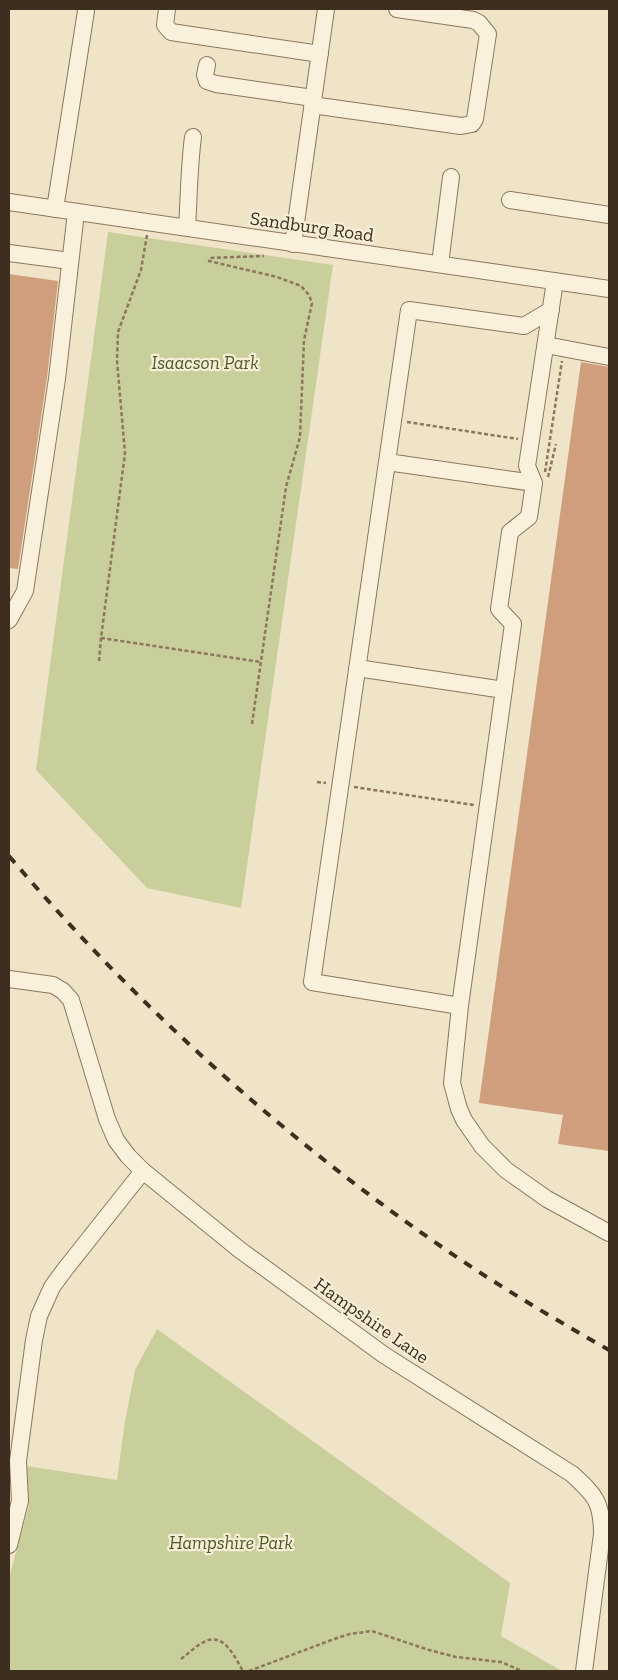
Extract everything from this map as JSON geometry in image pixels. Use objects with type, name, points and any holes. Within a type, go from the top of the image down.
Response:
[{"type":"street","points":[[167,9],[166,25],[171,32],[320,54]]},
{"type":"street","points":[[293,244],[326,9]]},
{"type":"street","points":[[207,65],[205,75],[207,81],[216,84],[460,126],[472,124],[475,120],[488,34],[473,20],[397,9]]},
{"type":"street","points":[[55,209],[86,11]]},
{"type":"street","points":[[187,228],[190,191],[189,165],[193,137]]},
{"type":"street","points":[[440,264],[451,177]]},
{"type":"street","points":[[510,200],[609,215]]},
{"type":"street","name":"Sandburg Road","points":[[9,202],[609,289]]},
{"type":"street","points":[[9,620],[35,524],[57,379],[76,212]]},
{"type":"street","points":[[9,253],[70,261]]},
{"type":"street","points":[[555,280],[527,466],[534,483],[529,517],[510,532],[499,609],[513,624],[460,1006],[452,1083],[459,1109],[473,1134],[494,1159],[546,1199],[609,1233]]},
{"type":"street","points":[[460,1006],[312,982],[409,310],[524,326],[551,310]]},
{"type":"street","points":[[546,345],[609,357]]},
{"type":"street","points":[[387,462],[534,483]]},
{"type":"street","points":[[357,668],[504,690]]},
{"type":"street","name":"Hampshire Lane","points":[[9,979],[53,985],[63,991],[71,1000],[107,1119],[116,1140],[143,1171],[240,1250],[384,1355],[572,1474],[589,1490],[598,1503],[602,1519],[602,1534],[584,1671]]},
{"type":"street","points":[[9,1545],[20,1501],[14,1484],[34,1340],[40,1316],[52,1287],[143,1171]]},
{"type":"path","points":[[99,661],[124,453],[117,361],[118,332],[141,270],[149,223]]},
{"type":"path","points":[[252,724],[286,487],[300,437],[304,340],[312,302],[301,286],[277,277],[209,261],[210,258],[264,256]]},
{"type":"path","points":[[556,444],[547,478],[544,478],[563,355]]},
{"type":"path","points":[[400,421],[531,441]]},
{"type":"path","points":[[102,638],[261,662]]},
{"type":"path","points":[[318,782],[487,808]]},
{"type":"path","points":[[249,1671],[334,1639],[350,1634],[372,1631],[429,1650],[456,1657],[500,1662],[522,1671]]},
{"type":"path","points":[[182,1658],[205,1640],[220,1641],[230,1648],[243,1671]]},
{"type":"green space","name":"Isaacson Park","points":[[108,232],[333,265],[241,908],[147,888],[36,770]]},
{"type":"green space","name":"Hampshire Park","points":[[157,1329],[510,1583],[501,1636],[562,1671],[9,1671],[9,1578],[29,1505],[27,1466],[117,1480],[125,1421],[135,1370]]},
{"type":"building","points":[[9,274],[58,281],[47,378],[18,569],[9,568]]},
{"type":"building","points":[[581,362],[609,367],[609,1151],[558,1144],[563,1115],[479,1103]]},
{"type":"railway","points":[[9,856],[111,968],[165,1021],[277,1122],[396,1215],[458,1258],[609,1350]]}]
